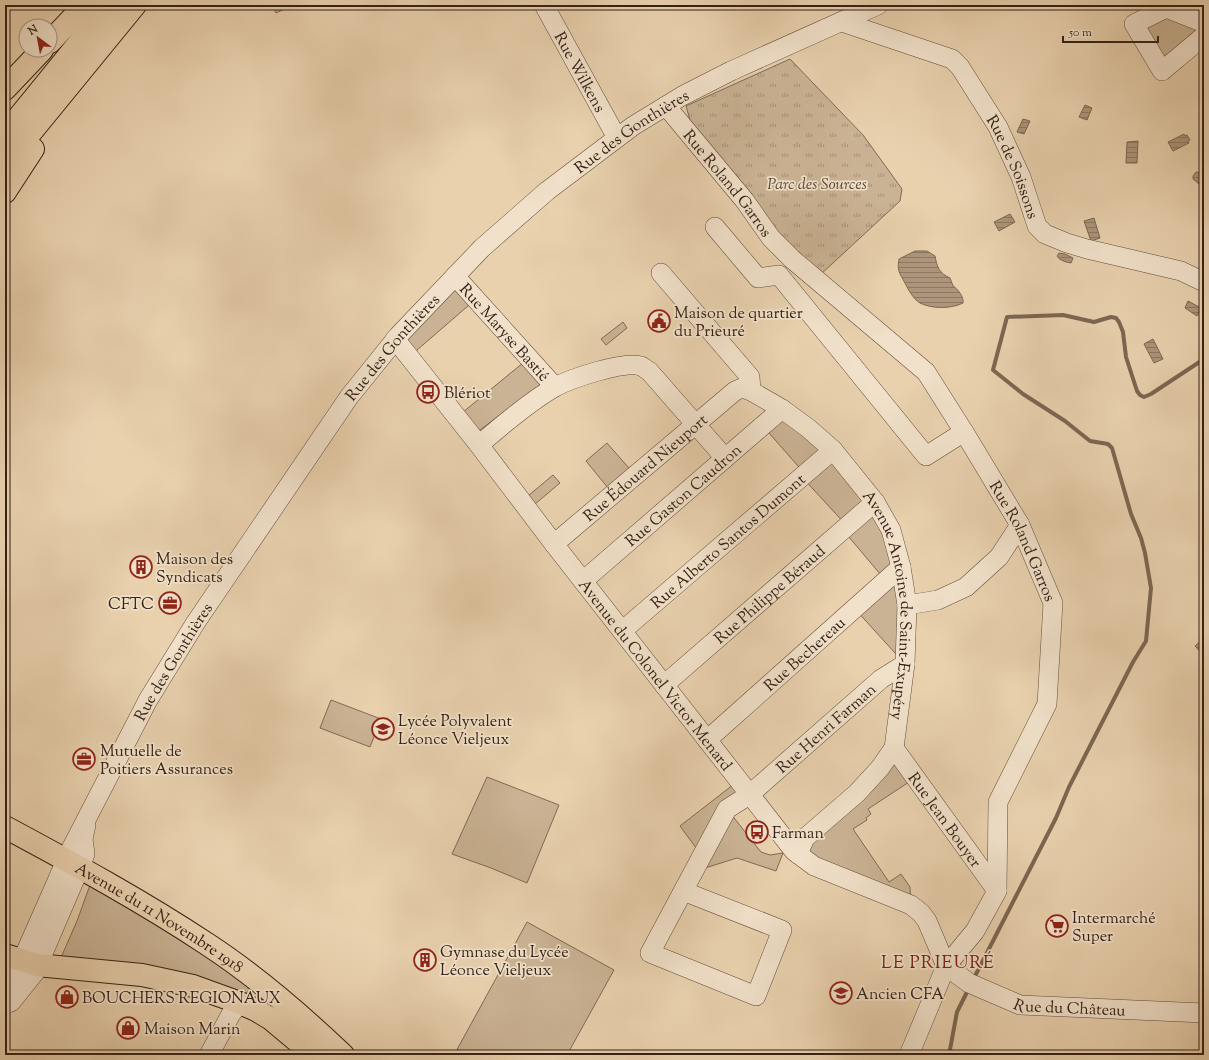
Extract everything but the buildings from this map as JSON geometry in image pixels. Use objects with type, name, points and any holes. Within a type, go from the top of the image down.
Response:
[{"type":"main road","points":[[58,34],[85,5]]},
{"type":"main road","points":[[5,134],[110,5]]},
{"type":"main road","points":[[5,164],[135,5]]},
{"type":"main road","points":[[5,90],[35,58]]},
{"type":"main road","points":[[5,192],[35,145],[55,118],[70,84]]},
{"type":"main road","name":"Avenue du 11 Novembre 1918","points":[[5,827],[73,863],[168,919],[234,963],[286,1004],[343,1055]]},
{"type":"main road","name":"Avenue du 11 Novembre 1918","points":[[21,960],[142,975],[171,980],[193,986],[240,1003],[271,1019],[314,1055]]},
{"type":"street","name":"Rue Wilkens","points":[[544,5],[617,138]]},
{"type":"street","name":"Rue des Gonthières","points":[[5,1005],[8,990],[21,960],[73,863],[87,818],[148,700],[183,642],[349,397],[395,339],[482,248],[547,191],[633,126],[666,106],[731,71],[844,14],[878,5]]},
{"type":"street","points":[[1204,23],[1166,8],[1134,24],[1162,71],[1204,36]]},
{"type":"street","name":"Rue de Soissons","points":[[844,14],[952,59],[960,67],[998,127],[1021,178],[1038,226],[1045,234],[1086,249],[1117,255],[1163,268],[1182,271],[1204,282]]},
{"type":"street","name":"Rue Roland Garros","points":[[666,106],[745,201],[771,238],[792,259],[926,372],[1020,525],[1053,603],[1047,704],[998,802],[997,891],[975,931],[946,966],[909,1055]]},
{"type":"street","points":[[715,227],[758,278],[779,275],[792,259]]},
{"type":"street","points":[[661,273],[750,377],[743,391]]},
{"type":"street","points":[[779,275],[926,456],[964,432]]},
{"type":"street","name":"Rue Maryse Bastié","points":[[455,276],[555,387]]},
{"type":"street","name":"Avenue du Colonel Victor Menard","points":[[395,339],[794,851],[814,866],[911,905],[921,912],[928,921],[946,966]]},
{"type":"street","points":[[479,445],[517,414],[555,387],[604,369],[628,365],[640,366],[649,371],[725,458]]},
{"type":"street","name":"Avenue Antoine de Saint-Exupéry","points":[[743,391],[782,409],[808,428],[832,450],[875,502],[891,530],[902,567],[907,605],[905,664],[894,748],[880,768],[857,793],[805,838],[798,854]]},
{"type":"street","name":"Rue Édouard Nieuport","points":[[554,544],[695,424],[743,391]]},
{"type":"street","name":"Rue Gaston Caudron","points":[[583,581],[782,409]]},
{"type":"street","name":"Rue Alberto Santos Dumont","points":[[622,632],[832,450]]},
{"type":"street","name":"Rue Philippe Béraud","points":[[664,685],[875,502]]},
{"type":"street","points":[[907,605],[938,600],[966,587],[999,557],[1020,525]]},
{"type":"street","name":"Rue Bechereau","points":[[707,740],[902,567]]},
{"type":"street","name":"Rue Henri Farman","points":[[749,795],[881,679],[905,664]]},
{"type":"street","name":"Rue Jean Bouyer","points":[[894,748],[997,891]]},
{"type":"street","points":[[683,891],[782,930],[756,996],[650,953],[683,891],[727,809],[749,795]]},
{"type":"street","name":"Rue des Gonthières","points":[[5,1010],[35,972],[21,960]]},
{"type":"street","name":"Rue du Château","points":[[946,966],[974,985],[1020,1005],[1204,1012]]},
{"type":"street","points":[[209,1055],[231,1014],[240,1003]]},
{"type":"green space","points":[[272,5],[293,5],[276,13]]},
{"type":"green space","points":[[1166,8],[1204,23],[1162,71],[1134,24]]},
{"type":"green space","name":"Parc des Sources","points":[[790,59],[863,135],[902,189],[900,201],[820,275],[777,237],[690,120],[686,106]]},
{"type":"green space","points":[[455,276],[476,299],[409,357],[399,335]]},
{"type":"green space","points":[[623,322],[627,328],[606,345],[601,339]]},
{"type":"green space","points":[[529,358],[548,379],[472,436],[457,417]]},
{"type":"green space","points":[[782,409],[808,428],[891,530],[905,664],[855,609],[886,581],[843,530],[847,526],[802,477],[805,474],[762,425]]},
{"type":"green space","points":[[607,443],[635,475],[613,494],[586,461]]},
{"type":"green space","points":[[553,475],[560,483],[528,510],[522,501]]},
{"type":"green space","points":[[331,700],[381,719],[370,747],[320,728]]},
{"type":"green space","points":[[894,748],[909,782],[868,809],[871,814],[866,818],[867,820],[853,829],[889,882],[901,874],[910,887],[911,905],[814,866],[805,838]]},
{"type":"green space","points":[[487,777],[559,805],[527,883],[452,854]]},
{"type":"green space","points":[[738,781],[749,795],[727,809],[761,852],[770,855],[783,853],[776,871],[737,858],[705,868],[702,856],[680,826]]},
{"type":"green space","points":[[90,885],[259,983],[240,998],[59,962],[77,921]]},
{"type":"green space","points":[[527,922],[614,970],[567,1055],[454,1055]]},
{"type":"shaded area","points":[[1085,105],[1092,108],[1087,120],[1079,117]]},
{"type":"shaded area","points":[[1023,119],[1030,121],[1024,134],[1017,132]]},
{"type":"shaded area","points":[[1184,134],[1185,136],[1187,135],[1190,140],[1188,141],[1189,143],[1173,151],[1168,142]]},
{"type":"shaded area","points":[[1138,141],[1137,163],[1126,163],[1127,142]]},
{"type":"shaded area","points":[[1196,172],[1204,173],[1204,181],[1199,184],[1193,179]]},
{"type":"shaded area","points":[[1010,214],[1015,222],[999,231],[994,222]]},
{"type":"shaded area","points":[[1094,218],[1100,238],[1091,241],[1084,221]]},
{"type":"shaded area","points":[[915,251],[927,251],[935,256],[939,269],[943,274],[950,278],[953,286],[962,296],[963,303],[947,307],[936,307],[925,305],[915,299],[901,276],[898,266],[899,259]]},
{"type":"shaded area","points":[[1059,253],[1073,258],[1071,263],[1060,259],[1057,256]]},
{"type":"shaded area","points":[[1188,301],[1201,308],[1197,316],[1185,308]]},
{"type":"shaded area","points":[[1153,339],[1163,359],[1154,363],[1144,344]]},
{"type":"shaded area","points":[[1204,638],[1204,656],[1195,646]]},
{"type":"waterway","points":[[973,980],[1056,818],[1069,787],[1133,662],[1146,641],[1151,588],[1141,538],[1131,514],[1112,448],[1108,444],[1090,441],[1065,421],[1023,394],[993,370],[1007,317],[1063,315],[1094,322],[1111,317],[1116,318],[1123,332],[1126,357],[1137,391],[1144,397],[1151,394],[1204,359]]},
{"type":"waterway","points":[[949,1055],[957,1012],[969,988]]},
{"type":"place","name":"Maison de quartier du Prieuré","points":[[659,321]]},
{"type":"place","name":"Blériot","points":[[428,392]]},
{"type":"place","name":"Maison des Syndicats","points":[[141,567]]},
{"type":"place","name":"CFTC","points":[[170,603]]},
{"type":"place","name":"Lycée Polyvalent Léonce Vieljeux","points":[[383,729]]},
{"type":"place","name":"Mutuelle de Poitiers Assurances","points":[[84,759]]},
{"type":"place","name":"Farman","points":[[757,832]]},
{"type":"place","name":"Intermarché Super","points":[[1057,926]]},
{"type":"place","name":"Gymnase du Lycée Léonce Vieljeux","points":[[425,960]]},
{"type":"place","name":"Ancien CFA","points":[[841,993]]},
{"type":"place","name":"BOUCHERS REGIONAUX","points":[[67,997]]},
{"type":"place","name":"Maison Marin","points":[[128,1028]]},
{"type":"district","name":"LE PRIEURÉ","points":[[938,962]]}]
